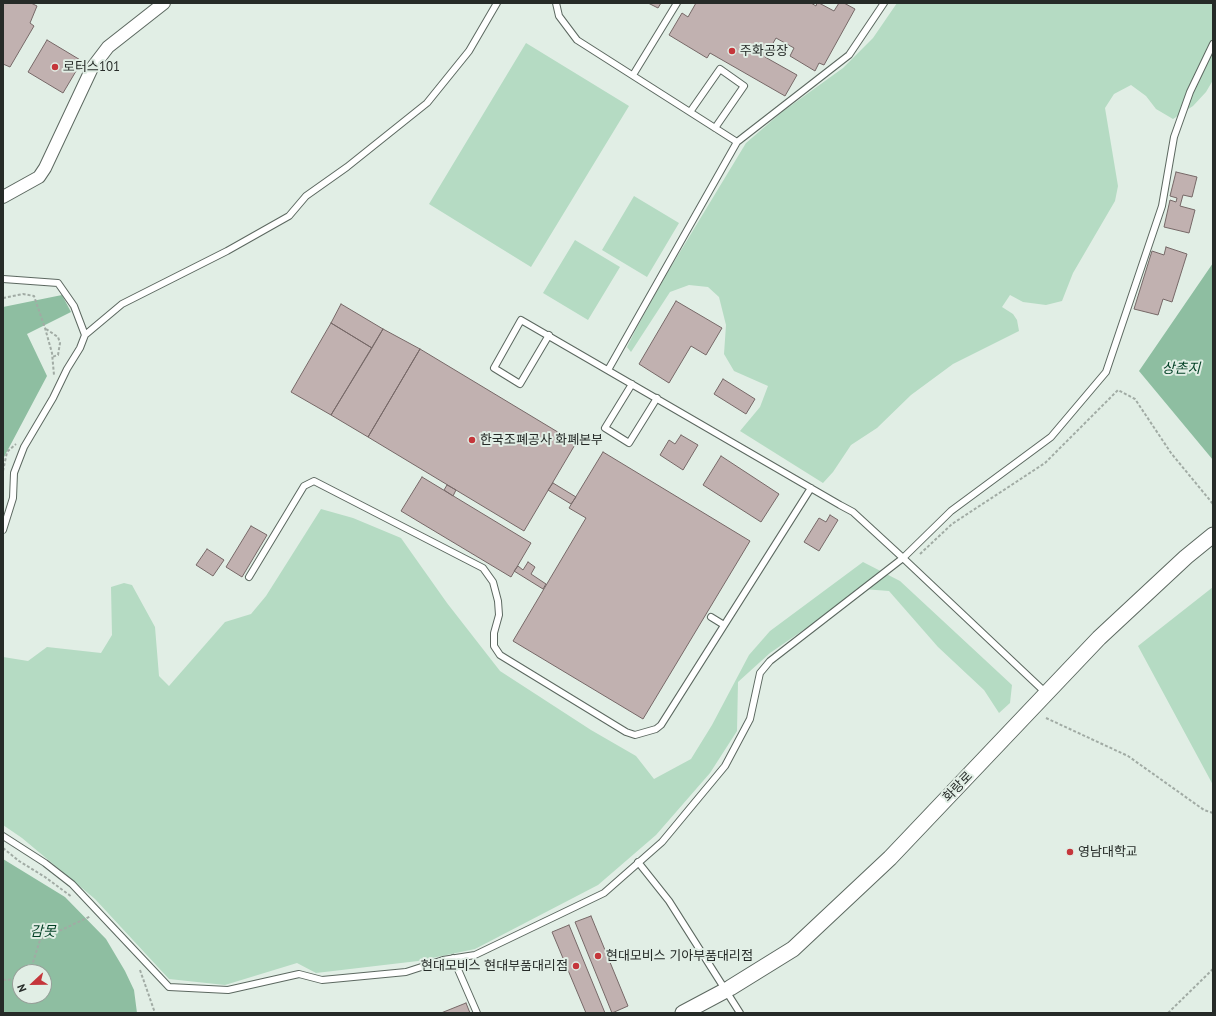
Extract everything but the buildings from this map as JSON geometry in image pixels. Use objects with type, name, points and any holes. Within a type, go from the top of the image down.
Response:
[{"type":"street","points":[[3,197],[39,177],[45,168],[92,68],[108,47],[164,3]]},
{"type":"street","name":"화랑로","points":[[683,1013],[725,991],[793,949],[890,858],[1099,638],[1186,557],[1213,534]]},
{"type":"lane","points":[[3,530],[12,498],[14,473],[22,453],[53,398],[67,369],[80,348],[85,335],[122,304],[227,251],[290,216],[306,196],[347,167],[427,103],[469,51],[497,3]]},
{"type":"lane","points":[[556,3],[558,16],[577,40],[737,142]]},
{"type":"lane","points":[[633,75],[677,3]]},
{"type":"lane","points":[[608,370],[737,142],[849,55],[884,3]]},
{"type":"lane","points":[[3,836],[45,863],[72,884],[169,987],[228,990],[299,974],[322,980],[406,972],[443,960],[476,955],[604,893],[662,842],[725,766],[750,719],[760,673],[770,660],[903,558],[951,511],[1051,438],[1106,372],[1162,206],[1174,137],[1190,92],[1213,44]]},
{"type":"lane","points":[[690,112],[720,68],[744,86],[715,128]]},
{"type":"lane","points":[[3,280],[58,283],[74,306],[85,335]]},
{"type":"lane","points":[[549,335],[520,384],[494,368],[522,320],[549,335],[853,512],[1046,693]]},
{"type":"lane","points":[[632,384],[605,428],[629,443],[657,398]]},
{"type":"lane","points":[[249,577],[304,486],[314,481],[484,568],[493,582],[498,601],[499,615],[494,633],[494,646],[500,655],[626,732],[635,735],[652,731],[661,725],[811,488]]},
{"type":"lane","points":[[711,617],[724,625]]},
{"type":"lane","points":[[638,862],[669,901],[725,991],[736,1004],[740,1013]]},
{"type":"lane","points":[[453,958],[477,1013]]},
{"type":"path","points":[[3,298],[23,294],[34,296],[45,328],[55,378]]},
{"type":"path","points":[[45,328],[58,337],[60,343],[60,351],[52,357]]},
{"type":"path","points":[[909,565],[952,524],[1045,463],[1118,390],[1135,399],[1170,453],[1213,504]]},
{"type":"path","points":[[3,471],[7,452],[17,443]]},
{"type":"path","points":[[1046,718],[1128,756],[1204,810],[1213,813]]},
{"type":"path","points":[[3,848],[19,861],[45,877],[75,901]]},
{"type":"path","points":[[32,964],[40,940],[90,916],[96,921]]},
{"type":"path","points":[[1168,1013],[1213,969]]},
{"type":"path","points":[[140,970],[156,1013]]},
{"type":"shaded area","points":[[897,3],[1213,3],[1213,80],[1206,92],[1193,106],[1173,119],[1156,109],[1146,96],[1131,85],[1114,94],[1105,108],[1118,186],[1115,201],[1073,273],[1062,301],[1046,305],[1023,302],[1010,295],[1002,307],[1013,314],[1017,320],[1019,331],[953,364],[911,395],[877,428],[851,445],[833,472],[823,483],[740,431],[760,407],[768,386],[734,371],[724,354],[726,325],[719,297],[708,287],[689,285],[670,292],[631,352],[627,347],[666,275],[746,143],[782,112],[843,68],[873,38]]},
{"type":"shaded area","points":[[526,43],[629,106],[531,267],[429,204]]},
{"type":"shaded area","points":[[634,196],[679,223],[647,277],[602,250]]},
{"type":"shaded area","points":[[575,240],[620,267],[588,320],[543,293]]},
{"type":"shaded area","points":[[321,509],[353,518],[401,538],[447,603],[500,671],[591,730],[636,756],[654,779],[691,759],[712,725],[749,655],[770,631],[863,562],[900,581],[1012,685],[1010,703],[999,713],[984,690],[938,647],[889,591],[863,589],[770,653],[738,682],[737,731],[710,773],[656,835],[598,885],[475,949],[418,961],[316,973],[297,963],[225,985],[169,979],[95,899],[22,838],[3,825],[3,657],[28,661],[47,647],[101,653],[112,635],[111,587],[124,583],[132,585],[155,627],[159,676],[169,686],[225,622],[251,614],[266,596]]},
{"type":"shaded area","points":[[1213,587],[1213,785],[1138,646]]},
{"type":"water","name":"상촌지","points":[[1213,263],[1213,460],[1139,371]]},
{"type":"water","points":[[62,295],[71,312],[27,334],[47,376],[3,459],[3,307]]},
{"type":"water","name":"감못","points":[[3,859],[65,897],[106,939],[125,971],[134,990],[137,1013],[3,1013]]},
{"type":"place","name":"주화공장","points":[[732,51]]},
{"type":"place","name":"로터스101","points":[[55,67]]},
{"type":"place","name":"한국조폐공사 화폐본부","points":[[472,440]]},
{"type":"place","name":"영남대학교","points":[[1070,852]]},
{"type":"place","name":"현대모비스 기아부품대리점","points":[[598,956]]},
{"type":"place","name":"현대모비스 현대부품대리점","points":[[576,966]]}]
